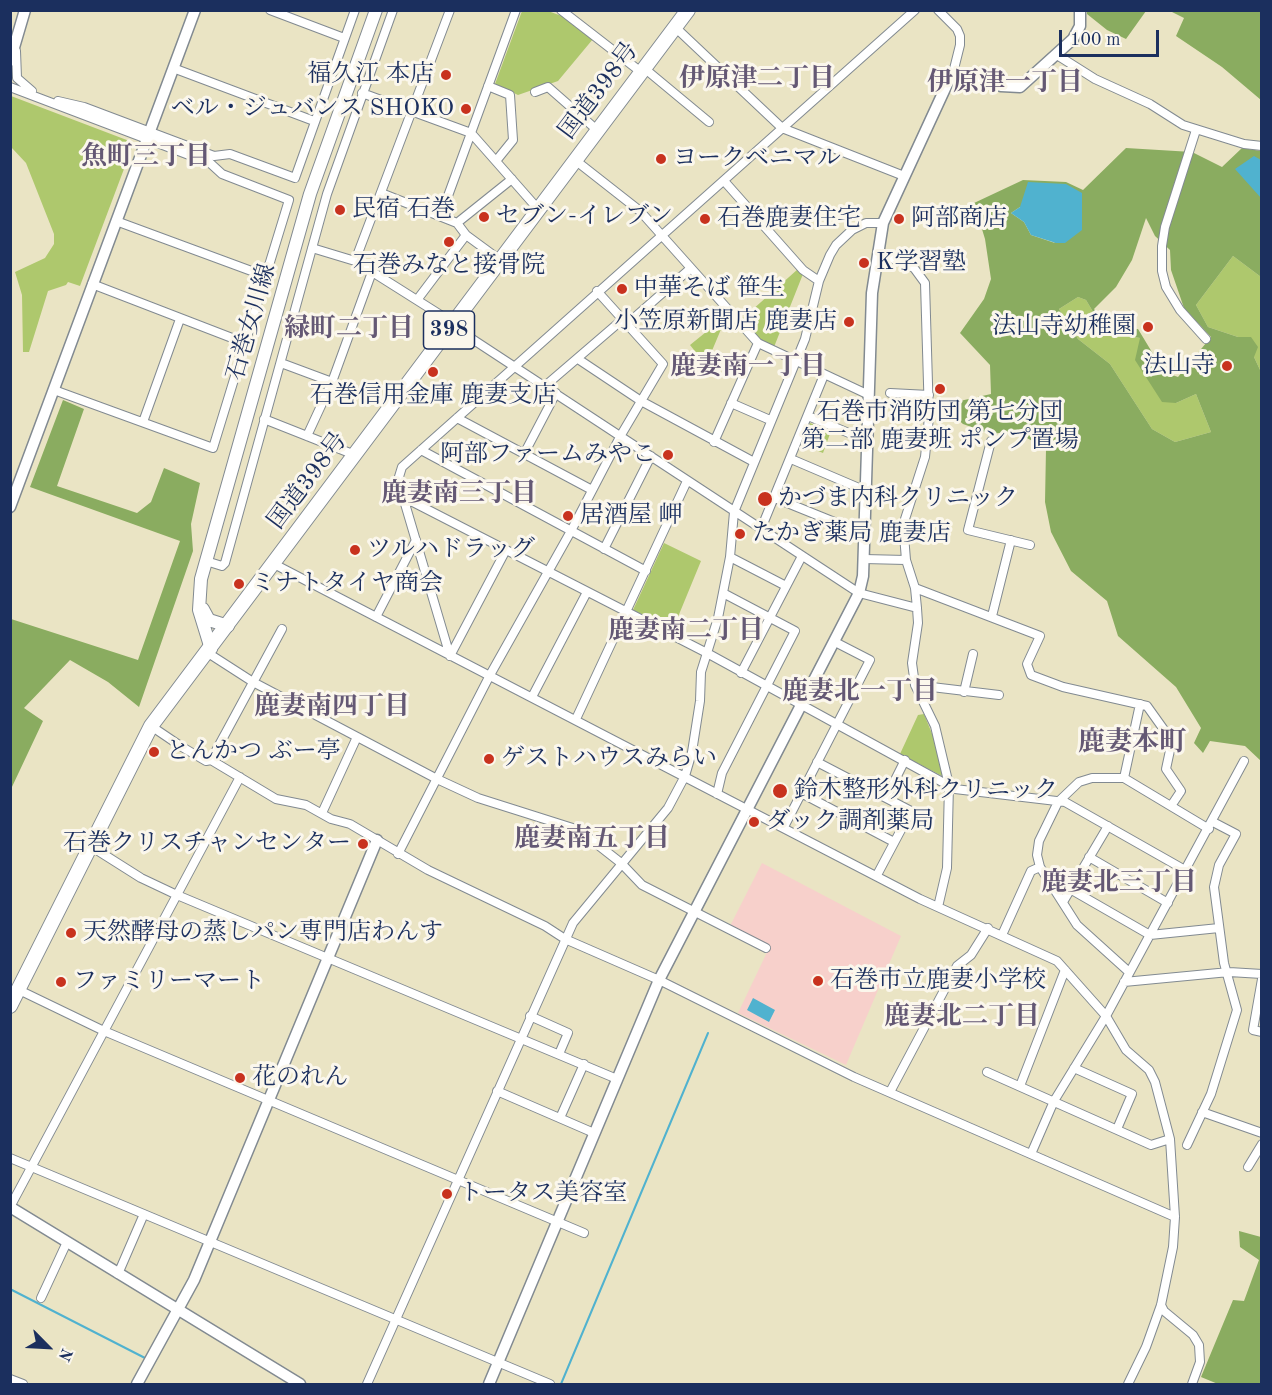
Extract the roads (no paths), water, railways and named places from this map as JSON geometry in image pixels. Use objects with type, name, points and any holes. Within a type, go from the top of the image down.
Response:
[{"type":"highway","name":"国道398号","points":[[10,1006],[151,726],[687,10]]},
{"type":"main road","name":"石巻女川線","points":[[209,651],[199,610],[199,590],[206,561],[310,194],[376,10]]},
{"type":"main road","points":[[199,590],[207,618],[218,625],[228,626]]},
{"type":"street","points":[[10,62],[16,48],[25,10]]},
{"type":"street","points":[[10,507],[195,10]]},
{"type":"street","points":[[270,10],[344,38]]},
{"type":"street","points":[[10,87],[148,135],[214,156],[230,154],[295,178],[355,10]]},
{"type":"street","points":[[206,561],[222,566],[225,563],[327,194],[393,10]]},
{"type":"street","points":[[355,261],[450,10]]},
{"type":"street","points":[[441,215],[516,10]]},
{"type":"street","points":[[450,656],[403,497],[398,474],[402,467],[597,291],[725,182],[915,10]]},
{"type":"street","points":[[489,1384],[659,980],[749,810],[859,593],[864,558],[872,293],[877,252],[883,224],[944,87],[952,76],[960,45],[957,29],[939,10]]},
{"type":"street","points":[[952,76],[961,75],[1001,86],[1020,87],[1073,39],[1080,26],[1080,10]]},
{"type":"street","points":[[561,11],[643,70],[709,122]]},
{"type":"street","points":[[675,27],[782,128],[904,176]]},
{"type":"street","points":[[16,48],[17,78],[23,86],[56,100],[84,107],[210,163],[222,174],[289,200],[213,448],[54,390]]},
{"type":"street","points":[[1057,55],[1095,79],[1150,104],[1196,130],[1262,146]]},
{"type":"street","points":[[173,68],[314,121]]},
{"type":"street","points":[[488,86],[510,95],[513,140],[496,160]]},
{"type":"street","points":[[535,92],[548,87],[597,130]]},
{"type":"street","points":[[362,93],[471,133],[538,209]]},
{"type":"street","points":[[1196,130],[1165,227],[1162,271],[1166,287],[1175,302],[1206,339]]},
{"type":"street","points":[[575,160],[640,211],[758,343],[869,395]]},
{"type":"street","points":[[457,223],[512,179]]},
{"type":"street","points":[[725,182],[803,270],[819,280]]},
{"type":"street","points":[[381,193],[457,223],[466,235],[500,260]]},
{"type":"street","points":[[116,220],[265,276]]},
{"type":"street","points":[[367,1384],[565,939],[576,918],[668,808],[685,776],[692,752],[700,700],[701,672],[723,593],[730,557],[734,512],[805,339],[819,280],[841,240],[866,223],[883,224]]},
{"type":"street","points":[[417,300],[466,235]]},
{"type":"street","points":[[312,248],[355,261],[417,300],[514,367],[859,593],[917,608]]},
{"type":"street","points":[[877,252],[914,268],[925,283],[929,395],[925,457],[905,519],[906,560],[915,588],[918,623],[912,663],[915,685],[935,726],[949,785],[947,868],[938,908]]},
{"type":"street","points":[[545,386],[691,268]]},
{"type":"street","points":[[307,436],[332,382],[372,272]]},
{"type":"street","points":[[92,284],[245,343]]},
{"type":"street","points":[[398,854],[490,675],[549,572],[621,435],[663,364],[597,291]]},
{"type":"street","points":[[142,422],[180,319]]},
{"type":"street","points":[[714,442],[758,343]]},
{"type":"street","points":[[578,359],[641,401],[754,462]]},
{"type":"street","points":[[281,363],[332,382]]},
{"type":"street","points":[[761,530],[824,375]]},
{"type":"street","points":[[524,454],[556,393]]},
{"type":"street","points":[[890,393],[929,395]]},
{"type":"street","points":[[731,403],[770,420]]},
{"type":"street","points":[[808,416],[868,441]]},
{"type":"street","points":[[457,418],[592,490]]},
{"type":"street","points":[[264,419],[355,456]]},
{"type":"street","points":[[992,441],[968,530],[1030,545]]},
{"type":"street","points":[[421,450],[646,571]]},
{"type":"street","points":[[604,549],[651,456]]},
{"type":"street","points":[[791,459],[866,491]]},
{"type":"street","points":[[576,719],[687,481]]},
{"type":"street","points":[[403,497],[707,653],[802,707],[949,785],[978,793],[1065,802],[1185,870]]},
{"type":"street","points":[[775,498],[864,534]]},
{"type":"street","points":[[376,617],[416,540]]},
{"type":"street","points":[[992,616],[1011,540]]},
{"type":"street","points":[[450,656],[506,550]]},
{"type":"street","points":[[741,673],[802,556]]},
{"type":"street","points":[[730,557],[786,586]]},
{"type":"street","points":[[864,558],[906,560]]},
{"type":"street","points":[[274,564],[938,908],[1052,957],[1106,1016],[1126,1050],[1149,1070],[1155,1082],[1170,1139],[1175,1217],[1173,1247],[1161,1305],[1146,1347],[1128,1384]]},
{"type":"street","points":[[915,588],[1040,636],[1027,664],[1031,675],[1063,687],[1147,705],[1172,741],[1166,769],[1181,791],[1171,806]]},
{"type":"street","points":[[532,697],[587,592]]},
{"type":"street","points":[[717,794],[722,773],[795,631],[723,593]]},
{"type":"street","points":[[211,760],[282,628]]},
{"type":"street","points":[[784,828],[870,660],[835,642]]},
{"type":"street","points":[[209,651],[253,682],[437,779],[478,798],[579,830],[621,863],[642,885],[766,948]]},
{"type":"street","points":[[964,692],[973,654]]},
{"type":"street","points":[[915,685],[999,695]]},
{"type":"street","points":[[1124,778],[1140,704]]},
{"type":"street","points":[[151,726],[206,761],[211,760],[276,799],[306,805],[332,819],[350,824],[398,854],[545,926],[565,939],[659,980],[782,1043],[1175,1217]]},
{"type":"street","points":[[322,813],[357,737]]},
{"type":"street","points":[[886,798],[905,760]]},
{"type":"street","points":[[1031,1155],[1054,1101],[1106,1016],[1245,761]]},
{"type":"street","points":[[817,762],[911,811],[877,875]]},
{"type":"street","points":[[240,777],[10,1207],[300,1384]]},
{"type":"street","points":[[1129,972],[1077,925],[1040,867],[1037,855],[1039,841],[1058,802],[1079,782],[1092,778],[1124,778],[1171,806],[1236,834],[1215,876],[1214,887],[1224,963],[1229,972],[1237,1010],[1211,1094],[1187,1145]]},
{"type":"street","points":[[801,793],[894,842]]},
{"type":"street","points":[[1062,902],[1108,826]]},
{"type":"street","points":[[137,1384],[178,1310],[210,1241],[376,840]]},
{"type":"street","points":[[92,847],[141,878],[177,895],[617,1079]]},
{"type":"street","points":[[1089,857],[1168,903]]},
{"type":"street","points":[[1002,935],[1031,871],[1040,867]]},
{"type":"street","points":[[1070,889],[1150,935],[1219,928]]},
{"type":"street","points":[[890,1092],[957,966],[971,955],[988,928]]},
{"type":"street","points":[[1020,1086],[1065,970]]},
{"type":"street","points":[[1124,982],[1229,972],[1262,974]]},
{"type":"street","points":[[1262,979],[1253,1030],[1262,1032]]},
{"type":"street","points":[[19,990],[105,1031],[584,1233]]},
{"type":"street","points":[[530,1016],[568,1033],[559,1054]]},
{"type":"street","points":[[560,1118],[584,1064]]},
{"type":"street","points":[[1074,1068],[1132,1094],[1117,1129]]},
{"type":"street","points":[[987,1072],[1151,1145],[1170,1139]]},
{"type":"street","points":[[497,1091],[594,1133]]},
{"type":"street","points":[[1202,1112],[1262,1134]]},
{"type":"street","points":[[1248,1167],[1262,1144]]},
{"type":"street","points":[[10,1158],[550,1384]]},
{"type":"street","points":[[118,1274],[144,1214]]},
{"type":"street","points":[[41,1298],[67,1242]]},
{"type":"street","points":[[1161,1305],[1164,1311],[1193,1335],[1199,1345],[1200,1362],[1192,1384]]},
{"type":"street","points":[[10,1379],[23,1384]]},
{"type":"water","points":[[1254,156],[1261,160],[1261,198],[1235,169]]},
{"type":"water","points":[[1028,182],[1066,184],[1082,193],[1082,230],[1065,243],[1056,243],[1031,235],[1024,222],[1011,213],[1020,207]]},
{"type":"water","points":[[753,998],[775,1010],[769,1022],[747,1010]]},
{"type":"waterway","points":[[561,1384],[708,1033]]},
{"type":"waterway","points":[[10,1289],[145,1358]]},
{"type":"place","name":"福久江 本店","points":[[446,75]]},
{"type":"place","name":"ベル・ジュバンス SHOKO","points":[[466,109]]},
{"type":"place","name":"ヨークベニマル","points":[[661,159]]},
{"type":"place","name":"民宿 石巻","points":[[340,210]]},
{"type":"place","name":"セブン-イレブン","points":[[484,217]]},
{"type":"place","name":"石巻鹿妻住宅","points":[[705,219]]},
{"type":"place","name":"阿部商店","points":[[899,219]]},
{"type":"place","name":"石巻みなと接骨院","points":[[449,242]]},
{"type":"place","name":"K学習塾","points":[[864,263]]},
{"type":"place","name":"中華そば 笹生","points":[[622,289]]},
{"type":"place","name":"小笠原新聞店 鹿妻店","points":[[849,322]]},
{"type":"place","name":"法山寺幼稚園","points":[[1148,327]]},
{"type":"place","name":"法山寺","points":[[1227,366]]},
{"type":"place","name":"石巻信用金庫 鹿妻支店","points":[[433,372]]},
{"type":"place","name":"石巻市消防団 第七分団 第二部 鹿妻班 ポンプ置場","points":[[940,389]]},
{"type":"place","name":"阿部ファームみやこ","points":[[668,455]]},
{"type":"place","name":"かづま内科クリニック","points":[[765,499]]},
{"type":"place","name":"居酒屋 岬","points":[[568,516]]},
{"type":"place","name":"たかぎ薬局 鹿妻店","points":[[740,534]]},
{"type":"place","name":"ツルハドラッグ","points":[[355,550]]},
{"type":"place","name":"ミナトタイヤ商会","points":[[239,584]]},
{"type":"place","name":"とんかつ ぶー亭","points":[[154,752]]},
{"type":"place","name":"ゲストハウスみらい","points":[[489,759]]},
{"type":"place","name":"鈴木整形外科クリニック","points":[[780,791]]},
{"type":"place","name":"ダック調剤薬局","points":[[754,822]]},
{"type":"place","name":"石巻クリスチャンセンター","points":[[363,844]]},
{"type":"place","name":"天然酵母の蒸しパン専門店わんす","points":[[71,933]]},
{"type":"place","name":"石巻市立鹿妻小学校","points":[[818,981]]},
{"type":"place","name":"ファミリーマート","points":[[61,982]]},
{"type":"place","name":"花のれん","points":[[240,1078]]},
{"type":"place","name":"トータス美容室","points":[[447,1194]]},
{"type":"district","name":"伊原津二丁目","points":[[757,79]]},
{"type":"district","name":"伊原津一丁目","points":[[1005,83]]},
{"type":"district","name":"魚町三丁目","points":[[146,157]]},
{"type":"district","name":"緑町二丁目","points":[[349,329]]},
{"type":"district","name":"鹿妻南一丁目","points":[[748,367]]},
{"type":"district","name":"鹿妻南三丁目","points":[[459,494]]},
{"type":"district","name":"鹿妻南二丁目","points":[[686,631]]},
{"type":"district","name":"鹿妻北一丁目","points":[[860,692]]},
{"type":"district","name":"鹿妻南四丁目","points":[[332,707]]},
{"type":"district","name":"鹿妻本町","points":[[1132,743]]},
{"type":"district","name":"鹿妻南五丁目","points":[[592,839]]},
{"type":"district","name":"鹿妻北三丁目","points":[[1119,883]]},
{"type":"district","name":"鹿妻北二丁目","points":[[962,1017]]}]
